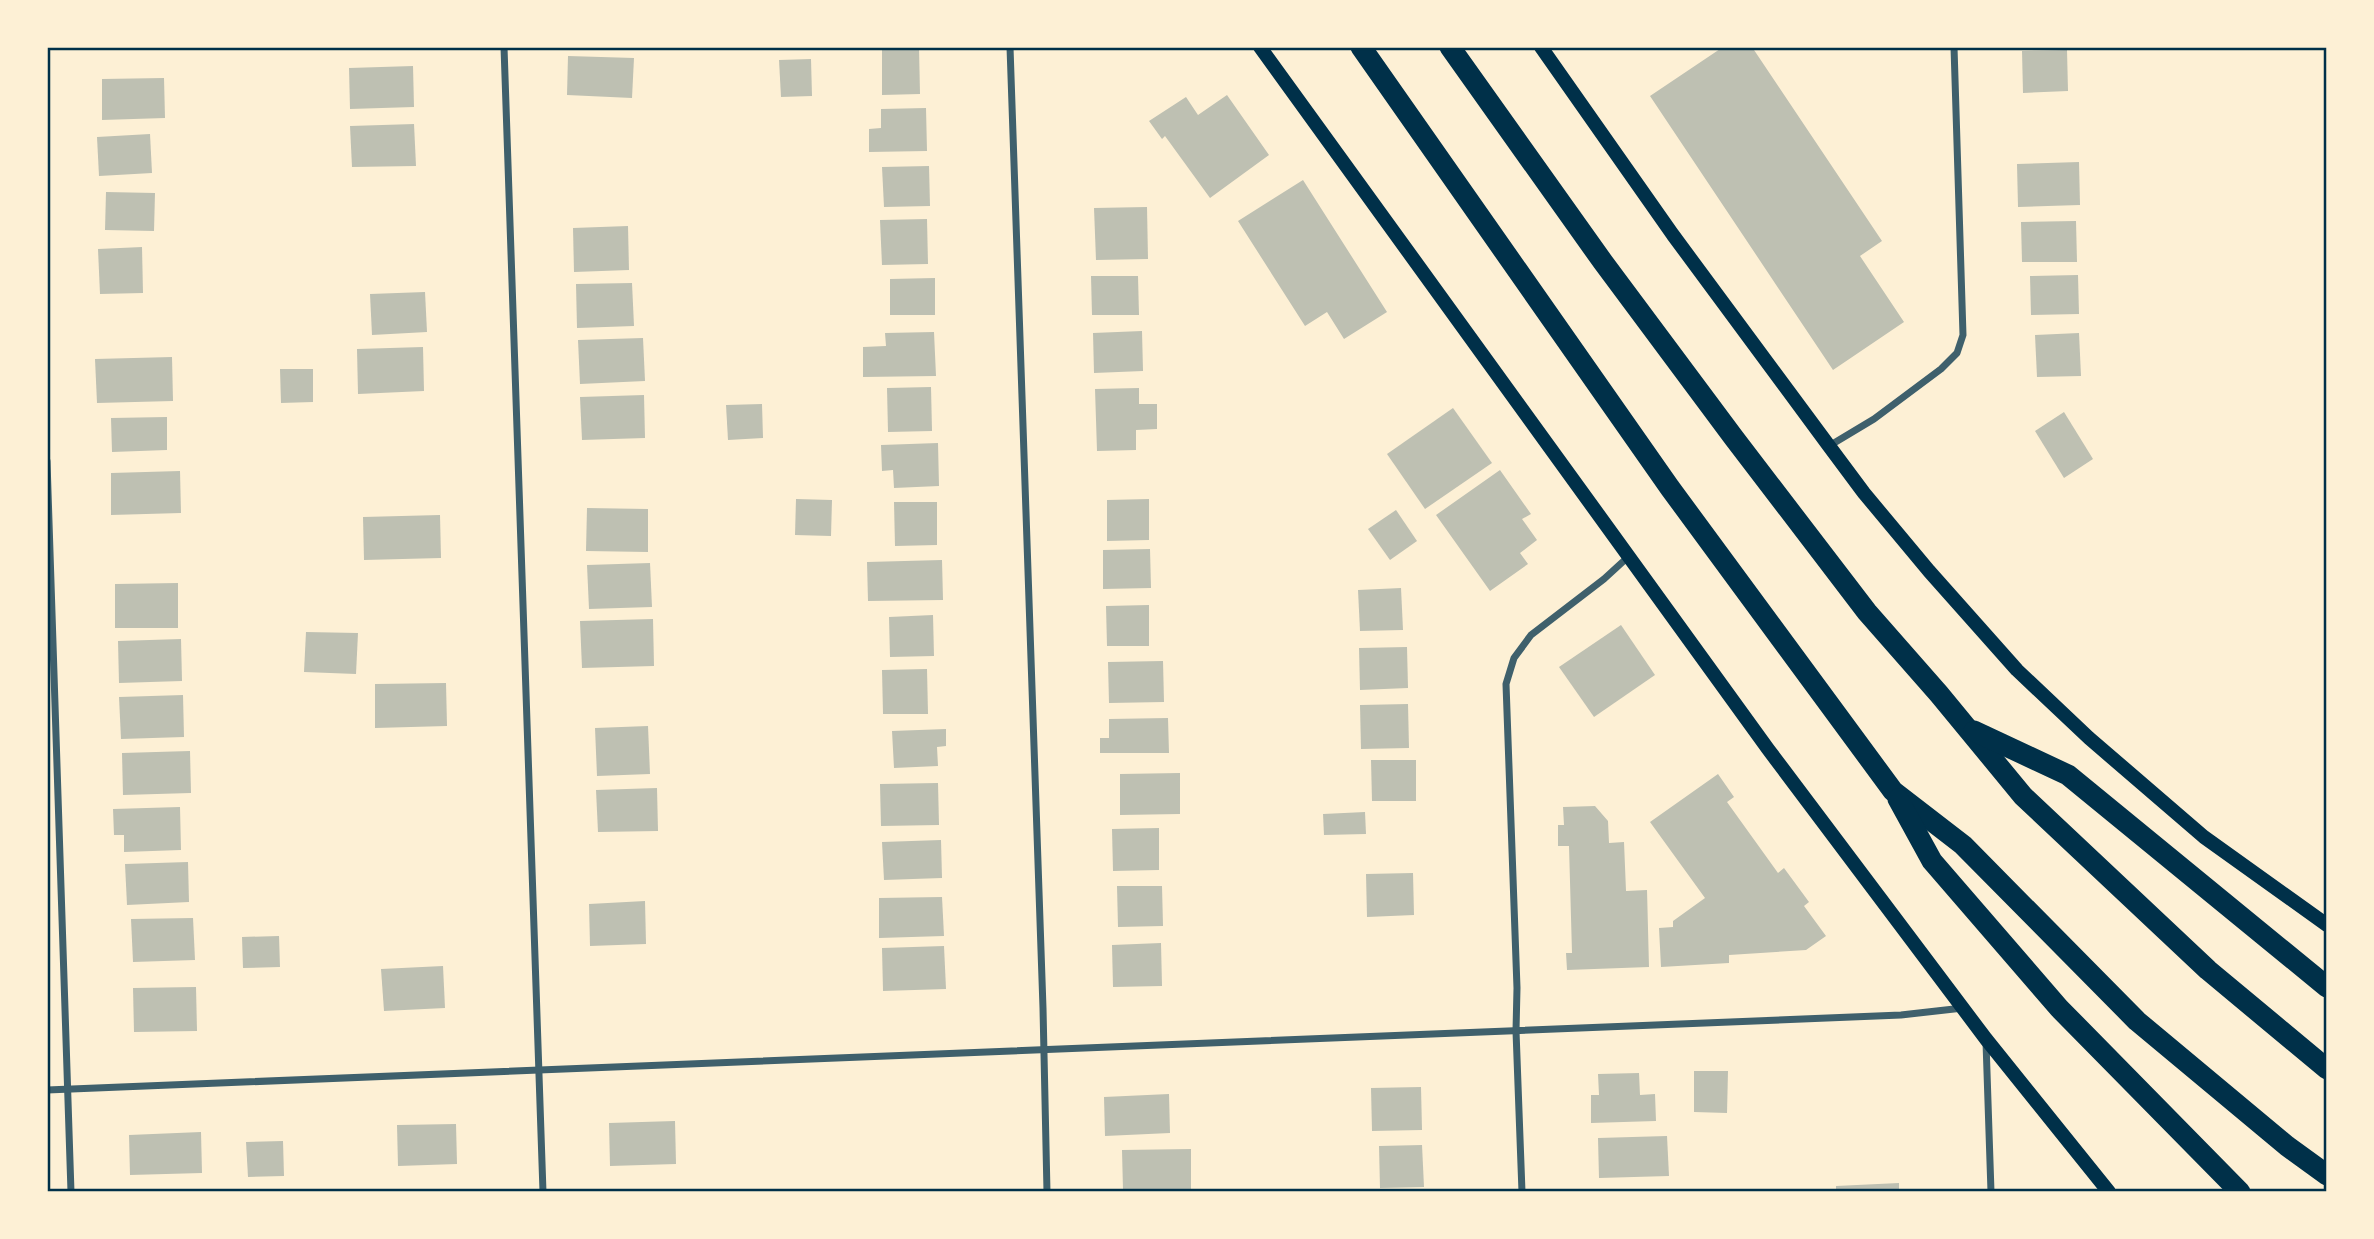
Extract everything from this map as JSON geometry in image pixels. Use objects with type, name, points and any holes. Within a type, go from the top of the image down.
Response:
[{"type":"highway","points":[[1361,47],[1670,488],[1893,791],[1932,861],[2059,1008],[2240,1192]]},
{"type":"highway","points":[[1450,47],[1603,262],[1867,612],[2023,796],[2208,970],[2327,1069]]},
{"type":"highway","points":[[1967,728],[2068,775],[2327,987]]},
{"type":"highway","points":[[1893,791],[1963,845],[2137,1021],[2287,1146],[2327,1175]]},
{"type":"main road","points":[[1260,47],[1776,760],[1986,1039],[2109,1192]]},
{"type":"main road","points":[[1541,47],[1673,235],[1829,446],[1929,572],[2018,670],[2089,738],[2204,837],[2327,925]]},
{"type":"street","points":[[504,47],[543,1192]]},
{"type":"street","points":[[1010,47],[1046,1192]]},
{"type":"street","points":[[1829,446],[1874,419],[1941,369],[1957,353],[1963,335],[1954,47]]},
{"type":"street","points":[[47,461],[71,1192]]},
{"type":"street","points":[[1522,1192],[1506,684],[1514,658],[1531,635],[1604,579],[1628,557]]},
{"type":"street","points":[[47,1090],[1901,1015],[1964,1008]]},
{"type":"street","points":[[1986,1039],[1991,1192]]},
{"type":"building","points":[[919,47],[920,94],[882,95],[882,48]]},
{"type":"building","points":[[1723,47],[1752,47],[1882,241],[1860,256],[1904,322],[1833,370],[1650,96]]},
{"type":"building","points":[[2067,50],[2068,91],[2023,93],[2022,51]]},
{"type":"building","points":[[568,56],[634,58],[632,98],[567,95]]},
{"type":"building","points":[[811,59],[812,96],[781,97],[779,60]]},
{"type":"building","points":[[413,66],[414,107],[350,109],[349,68]]},
{"type":"building","points":[[164,78],[165,118],[102,120],[102,79]]},
{"type":"building","points":[[1227,95],[1269,155],[1210,198],[1165,136],[1162,139],[1149,121],[1186,97],[1198,115]]},
{"type":"building","points":[[926,108],[927,151],[869,152],[869,129],[881,128],[881,109]]},
{"type":"building","points":[[414,124],[416,166],[352,167],[350,126]]},
{"type":"building","points":[[150,134],[152,173],[99,176],[97,137]]},
{"type":"building","points":[[2079,162],[2080,205],[2018,207],[2017,164]]},
{"type":"building","points":[[929,166],[930,206],[884,207],[882,167]]},
{"type":"building","points":[[1303,180],[1387,312],[1344,339],[1327,312],[1305,326],[1238,221]]},
{"type":"building","points":[[106,192],[155,193],[154,231],[105,230]]},
{"type":"building","points":[[1147,207],[1148,259],[1096,260],[1094,208]]},
{"type":"building","points":[[927,219],[928,264],[882,265],[880,220]]},
{"type":"building","points":[[2076,221],[2077,262],[2022,262],[2021,222]]},
{"type":"building","points":[[628,226],[629,270],[574,272],[573,228]]},
{"type":"building","points":[[142,247],[143,293],[100,294],[98,249]]},
{"type":"building","points":[[2078,275],[2079,314],[2031,315],[2030,276]]},
{"type":"building","points":[[1091,276],[1138,276],[1139,315],[1092,315]]},
{"type":"building","points":[[935,278],[935,315],[890,315],[890,279]]},
{"type":"building","points":[[632,283],[634,326],[577,328],[576,284]]},
{"type":"building","points":[[425,292],[427,332],[372,335],[370,294]]},
{"type":"building","points":[[1142,331],[1143,371],[1094,373],[1093,333]]},
{"type":"building","points":[[934,332],[936,376],[863,377],[863,347],[886,346],[885,333]]},
{"type":"building","points":[[2079,333],[2081,376],[2037,377],[2035,335]]},
{"type":"building","points":[[643,338],[645,381],[580,384],[578,340]]},
{"type":"building","points":[[423,347],[424,391],[358,394],[357,349]]},
{"type":"building","points":[[172,357],[173,401],[97,403],[95,359]]},
{"type":"building","points":[[280,369],[313,369],[313,402],[281,403]]},
{"type":"building","points":[[931,387],[932,431],[888,432],[887,388]]},
{"type":"building","points":[[1139,388],[1139,404],[1157,404],[1157,429],[1136,430],[1136,450],[1097,451],[1095,389]]},
{"type":"building","points":[[644,395],[645,438],[582,440],[580,397]]},
{"type":"building","points":[[762,404],[763,438],[728,440],[726,405]]},
{"type":"building","points":[[1453,408],[1492,463],[1425,509],[1387,454]]},
{"type":"building","points":[[2064,412],[2093,459],[2064,478],[2035,431]]},
{"type":"building","points":[[167,417],[167,450],[112,452],[111,418]]},
{"type":"building","points":[[938,443],[939,486],[894,488],[893,470],[882,471],[881,445]]},
{"type":"building","points":[[1500,470],[1531,514],[1522,519],[1537,540],[1520,553],[1528,564],[1490,591],[1436,515]]},
{"type":"building","points":[[180,471],[181,513],[111,515],[111,473]]},
{"type":"building","points":[[796,499],[832,500],[831,536],[795,535]]},
{"type":"building","points":[[1149,499],[1149,540],[1107,541],[1107,500]]},
{"type":"building","points":[[894,502],[937,502],[937,545],[895,546]]},
{"type":"building","points":[[587,508],[648,509],[648,552],[586,551]]},
{"type":"building","points":[[1396,510],[1417,541],[1390,560],[1368,529]]},
{"type":"building","points":[[440,515],[441,558],[364,560],[363,517]]},
{"type":"building","points":[[1150,549],[1151,588],[1103,589],[1103,550]]},
{"type":"building","points":[[942,560],[943,600],[868,601],[867,562]]},
{"type":"building","points":[[650,563],[652,607],[589,609],[587,565]]},
{"type":"building","points":[[178,583],[178,628],[115,628],[115,584]]},
{"type":"building","points":[[1401,588],[1403,630],[1360,631],[1358,590]]},
{"type":"building","points":[[1149,605],[1149,646],[1107,646],[1106,606]]},
{"type":"building","points":[[933,615],[934,656],[890,657],[889,617]]},
{"type":"building","points":[[653,619],[654,666],[582,668],[580,621]]},
{"type":"building","points":[[1621,625],[1655,675],[1594,717],[1559,667]]},
{"type":"building","points":[[306,632],[358,633],[356,674],[304,672]]},
{"type":"building","points":[[181,639],[182,681],[119,683],[118,641]]},
{"type":"building","points":[[1407,647],[1408,688],[1360,690],[1359,648]]},
{"type":"building","points":[[1163,661],[1164,702],[1109,703],[1108,662]]},
{"type":"building","points":[[927,669],[928,714],[883,714],[882,670]]},
{"type":"building","points":[[446,683],[447,726],[375,728],[375,684]]},
{"type":"building","points":[[183,695],[184,737],[121,739],[119,697]]},
{"type":"building","points":[[1408,704],[1409,748],[1361,749],[1360,705]]},
{"type":"building","points":[[1168,718],[1169,753],[1100,753],[1100,738],[1109,738],[1109,719]]},
{"type":"building","points":[[648,726],[650,774],[597,776],[595,728]]},
{"type":"building","points":[[946,729],[946,746],[937,747],[938,766],[894,768],[892,731]]},
{"type":"building","points":[[190,751],[191,793],[123,795],[122,753]]},
{"type":"building","points":[[1371,760],[1416,760],[1416,801],[1372,801]]},
{"type":"building","points":[[1180,773],[1180,814],[1120,815],[1120,774]]},
{"type":"building","points":[[1718,774],[1734,797],[1727,802],[1778,873],[1784,868],[1809,902],[1804,906],[1826,936],[1806,950],[1729,955],[1729,963],[1661,967],[1659,928],[1673,927],[1673,921],[1705,898],[1650,822]]},
{"type":"building","points":[[938,783],[939,825],[881,826],[880,784]]},
{"type":"building","points":[[657,788],[658,831],[598,832],[596,790]]},
{"type":"building","points":[[1595,806],[1608,821],[1609,843],[1624,842],[1626,891],[1647,890],[1649,967],[1567,970],[1566,953],[1572,953],[1569,846],[1558,846],[1558,825],[1564,825],[1563,807]]},
{"type":"building","points":[[180,807],[181,850],[124,852],[124,835],[114,835],[113,809]]},
{"type":"building","points":[[1365,812],[1366,834],[1324,835],[1323,814]]},
{"type":"building","points":[[1159,828],[1159,870],[1113,871],[1112,829]]},
{"type":"building","points":[[941,840],[942,878],[884,880],[882,842]]},
{"type":"building","points":[[188,862],[189,902],[127,905],[125,864]]},
{"type":"building","points":[[1413,873],[1414,915],[1367,917],[1366,874]]},
{"type":"building","points":[[1117,886],[1162,886],[1163,926],[1118,927]]},
{"type":"building","points":[[942,897],[944,936],[879,938],[879,898]]},
{"type":"building","points":[[645,901],[646,944],[590,946],[589,904]]},
{"type":"building","points":[[193,918],[195,960],[133,962],[131,919]]},
{"type":"building","points":[[279,936],[280,967],[243,968],[242,937]]},
{"type":"building","points":[[1161,943],[1162,986],[1113,987],[1112,945]]},
{"type":"building","points":[[944,946],[946,989],[883,991],[882,948]]},
{"type":"building","points":[[443,966],[445,1008],[384,1011],[381,969]]},
{"type":"building","points":[[196,987],[197,1031],[134,1032],[133,988]]},
{"type":"building","points":[[1694,1071],[1728,1071],[1727,1113],[1694,1112]]},
{"type":"building","points":[[1639,1073],[1640,1095],[1655,1094],[1656,1121],[1591,1123],[1591,1095],[1599,1095],[1598,1074]]},
{"type":"building","points":[[1421,1087],[1422,1130],[1372,1131],[1371,1088]]},
{"type":"building","points":[[1169,1094],[1170,1133],[1105,1136],[1104,1097]]},
{"type":"building","points":[[675,1121],[676,1164],[610,1166],[609,1123]]},
{"type":"building","points":[[456,1124],[457,1164],[398,1166],[397,1125]]},
{"type":"building","points":[[201,1132],[202,1173],[130,1175],[129,1135]]},
{"type":"building","points":[[1667,1136],[1669,1176],[1599,1178],[1598,1138]]},
{"type":"building","points":[[283,1141],[284,1176],[248,1177],[246,1142]]},
{"type":"building","points":[[1422,1145],[1424,1187],[1380,1188],[1379,1146]]},
{"type":"building","points":[[1191,1149],[1191,1189],[1123,1190],[1122,1150]]},
{"type":"building","points":[[1899,1183],[1899,1192],[1836,1192],[1836,1186]]}]
